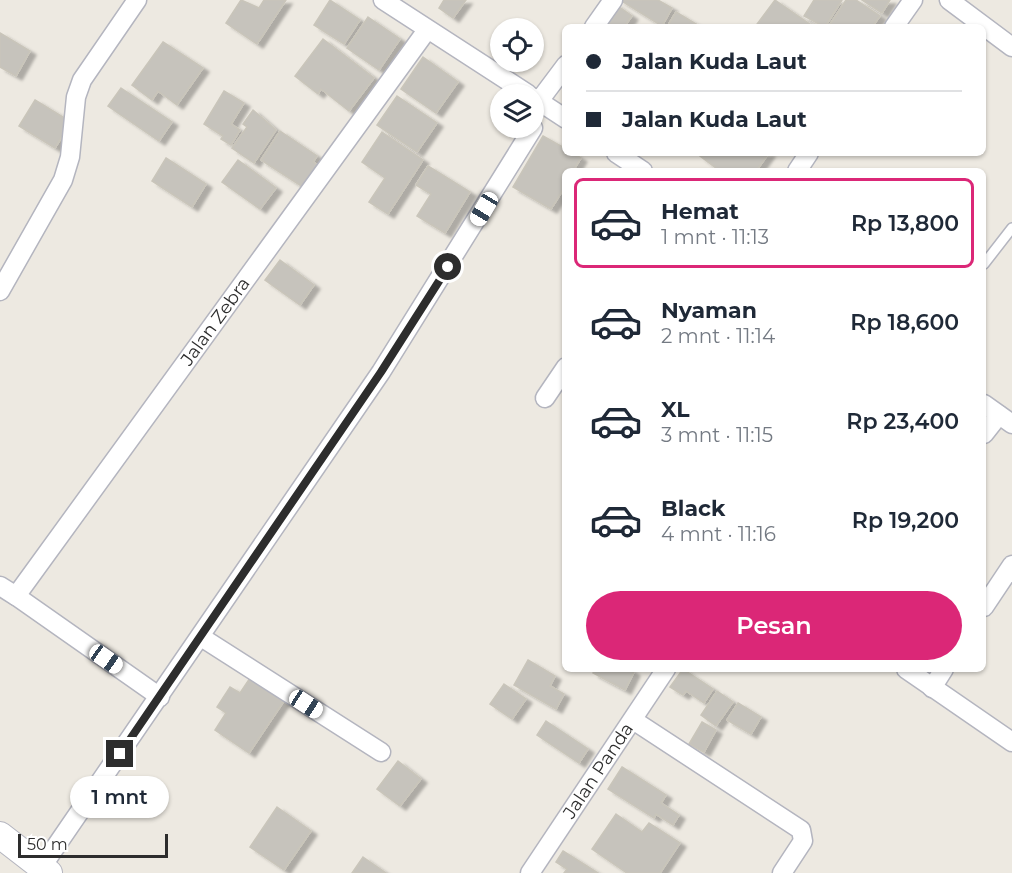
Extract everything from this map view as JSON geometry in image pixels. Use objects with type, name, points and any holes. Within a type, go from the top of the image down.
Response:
[{"type":"main road","points":[[0,835],[45,870]]},
{"type":"street","points":[[0,291],[63,180],[70,157],[76,97],[82,80],[138,0]]},
{"type":"street","points":[[382,0],[512,84]]},
{"type":"street","points":[[596,24],[613,0]]},
{"type":"street","points":[[896,24],[913,0]]},
{"type":"street","points":[[949,0],[981,24]]},
{"type":"street","points":[[986,28],[1012,47]]},
{"type":"street","name":"Jalan Zebra","points":[[16,596],[427,30]]},
{"type":"street","points":[[544,92],[562,70]]},
{"type":"street","points":[[544,105],[562,116]]},
{"type":"street","points":[[45,870],[381,372],[526,138]]},
{"type":"street","points":[[620,156],[638,168]]},
{"type":"street","points":[[544,398],[562,373]]},
{"type":"street","points":[[986,431],[998,414]]},
{"type":"street","points":[[986,604],[1012,565]]},
{"type":"street","points":[[0,586],[160,697]]},
{"type":"street","points":[[201,637],[381,752]]},
{"type":"street","name":"Jalan Panda","points":[[530,873],[664,672]]},
{"type":"street","points":[[910,672],[1012,742]]},
{"type":"street","points":[[932,688],[942,672]]},
{"type":"street","points":[[633,720],[801,830],[803,842],[782,873]]},
{"type":"lane","points":[[986,261],[1012,228]]},
{"type":"building","points":[[241,0],[259,8],[264,0],[286,0],[257,44],[226,23]]},
{"type":"building","points":[[330,0],[360,20],[344,44],[314,25]]},
{"type":"building","points":[[444,0],[466,0],[453,18],[439,8]]},
{"type":"building","points":[[620,0],[658,0],[672,8],[663,24],[659,24]]},
{"type":"building","points":[[775,0],[810,24],[757,24]]},
{"type":"building","points":[[814,0],[842,0],[827,24],[819,24],[804,16]]},
{"type":"building","points":[[846,0],[856,0],[880,16],[874,24],[830,24]]},
{"type":"building","points":[[862,0],[890,0],[882,13]]},
{"type":"building","points":[[615,4],[632,16],[626,24],[601,24]]},
{"type":"building","points":[[676,12],[696,24],[669,24]]},
{"type":"building","points":[[368,17],[400,39],[379,70],[347,48]]},
{"type":"building","points":[[0,33],[30,51],[16,76],[0,67]]},
{"type":"building","points":[[323,39],[374,78],[349,111],[321,89],[318,94],[295,76]]},
{"type":"building","points":[[163,42],[203,68],[177,105],[158,91],[152,100],[132,85]]},
{"type":"building","points":[[423,57],[458,82],[436,113],[401,89]]},
{"type":"building","points":[[121,88],[172,122],[159,141],[108,106]]},
{"type":"building","points":[[224,91],[244,103],[231,124],[240,130],[231,145],[221,139],[223,136],[204,124]]},
{"type":"building","points":[[397,96],[437,123],[417,152],[377,125]]},
{"type":"building","points":[[35,100],[71,122],[55,148],[19,126]]},
{"type":"building","points":[[253,110],[276,130],[254,163],[232,148],[247,127],[243,124]]},
{"type":"building","points":[[280,131],[317,156],[313,162],[321,167],[306,189],[261,160]]},
{"type":"building","points":[[382,132],[423,160],[388,214],[369,202],[385,178],[362,162]]},
{"type":"building","points":[[544,137],[562,147],[562,156],[581,158],[575,168],[562,168],[562,191],[551,209],[513,187]]},
{"type":"building","points":[[700,156],[767,156],[758,168],[716,168]]},
{"type":"building","points":[[166,158],[206,184],[192,207],[152,181]]},
{"type":"building","points":[[238,160],[276,188],[260,209],[222,182]]},
{"type":"building","points":[[428,166],[470,192],[445,233],[417,216],[431,194],[416,185]]},
{"type":"building","points":[[280,260],[314,285],[300,305],[265,280]]},
{"type":"building","points":[[528,660],[555,676],[550,686],[564,694],[556,709],[514,685]]},
{"type":"building","points":[[254,672],[288,695],[249,753],[215,730],[226,713],[217,707],[230,687],[240,693]]},
{"type":"building","points":[[594,672],[634,672],[625,690]]},
{"type":"building","points":[[681,672],[688,672],[713,689],[704,703],[686,691],[683,695],[670,687]]},
{"type":"building","points":[[504,684],[526,699],[512,719],[490,704]]},
{"type":"building","points":[[717,691],[733,702],[716,726],[701,715]]},
{"type":"building","points":[[738,703],[761,717],[751,734],[727,720]]},
{"type":"building","points":[[546,721],[588,749],[579,763],[537,735]]},
{"type":"building","points":[[702,722],[716,730],[704,752],[689,744]]},
{"type":"building","points":[[398,761],[421,779],[400,806],[377,789]]},
{"type":"building","points":[[622,767],[666,795],[661,803],[679,815],[673,825],[656,814],[654,818],[608,789]]},
{"type":"building","points":[[277,807],[311,831],[284,870],[250,847]]},
{"type":"building","points":[[616,814],[642,832],[649,823],[680,843],[660,873],[627,873],[592,849]]},
{"type":"building","points":[[563,851],[598,873],[564,873],[567,869],[556,862]]},
{"type":"building","points":[[363,857],[386,873],[352,873]]},
{"type":"route","points":[[120,754],[381,372],[448,267]]}]
